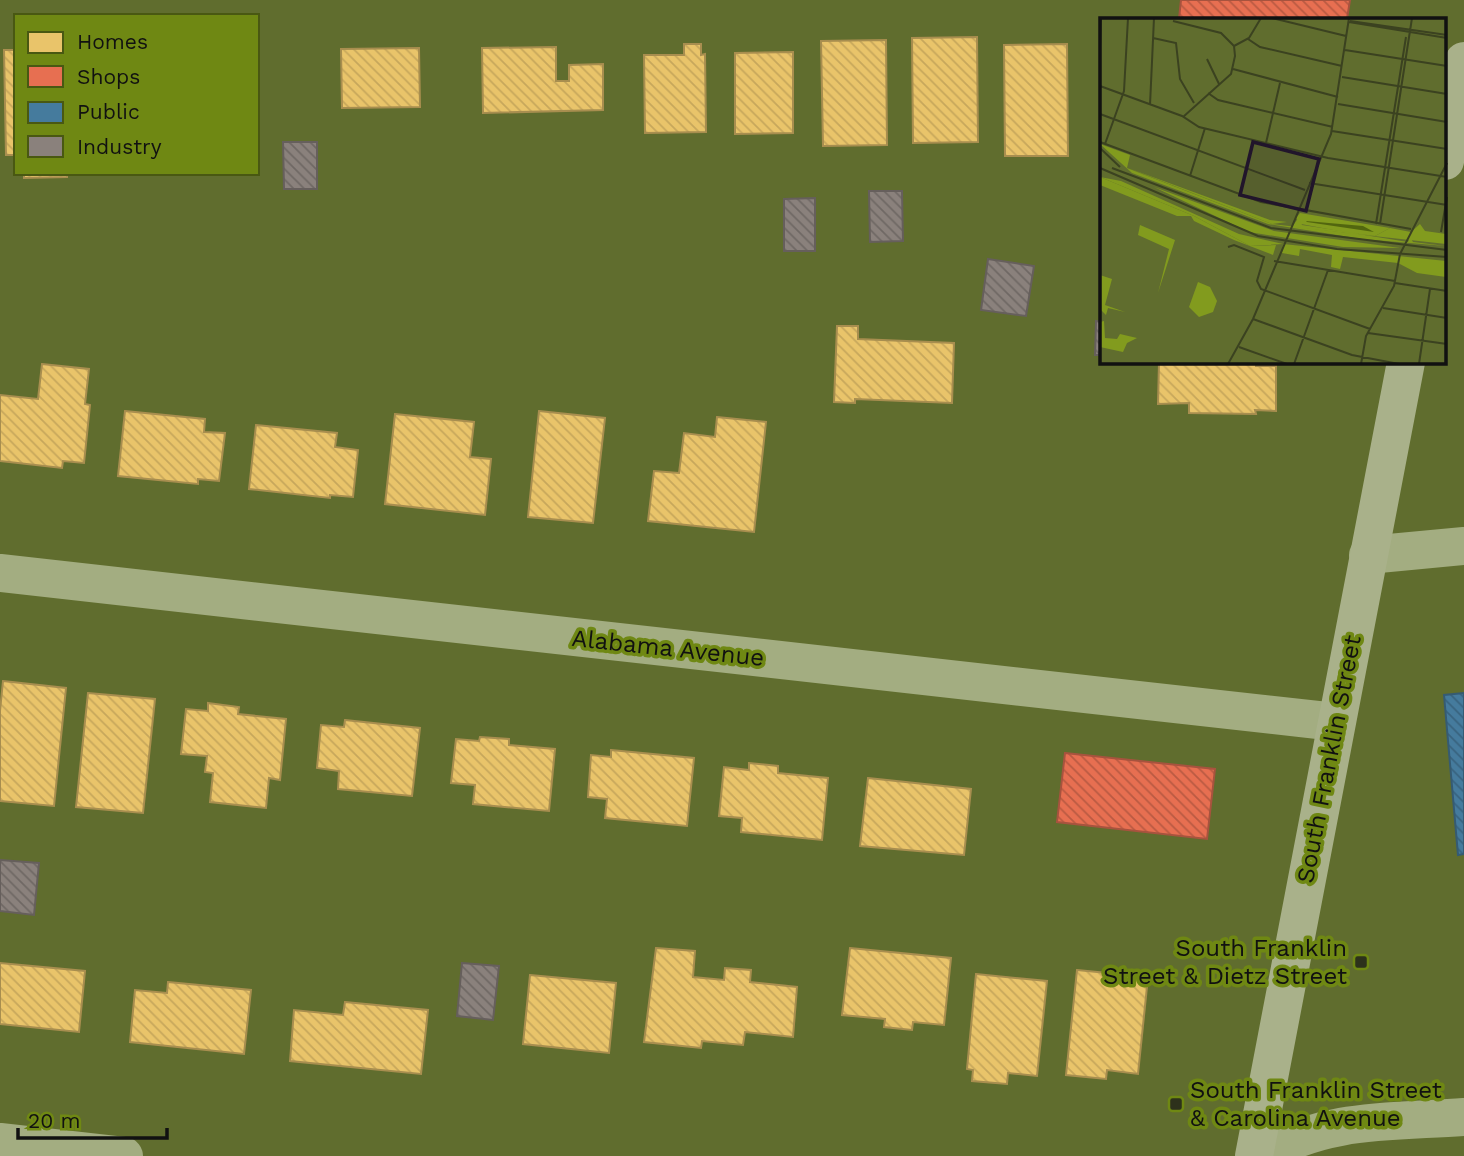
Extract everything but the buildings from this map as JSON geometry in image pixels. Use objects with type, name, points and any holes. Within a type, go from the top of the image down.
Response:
[{"type":"main road","points":[[1446,156],[1464,61]]},
{"type":"main road","name":"South Franklin Street","points":[[1254,1156],[1406,364]]},
{"type":"street","points":[[1368,555],[1464,546]]},
{"type":"street","name":"Alabama Avenue","points":[[0,573],[1336,722]]},
{"type":"street","points":[[1265,1156],[1281,1145],[1342,1126],[1464,1117]]},
{"type":"street","points":[[0,1142],[124,1156]]},
{"type":"place","name":"South Franklin Street & Dietz Street","points":[[1361,962]]},
{"type":"place","name":"South Franklin Street & Carolina Avenue","points":[[1176,1104]]}]
